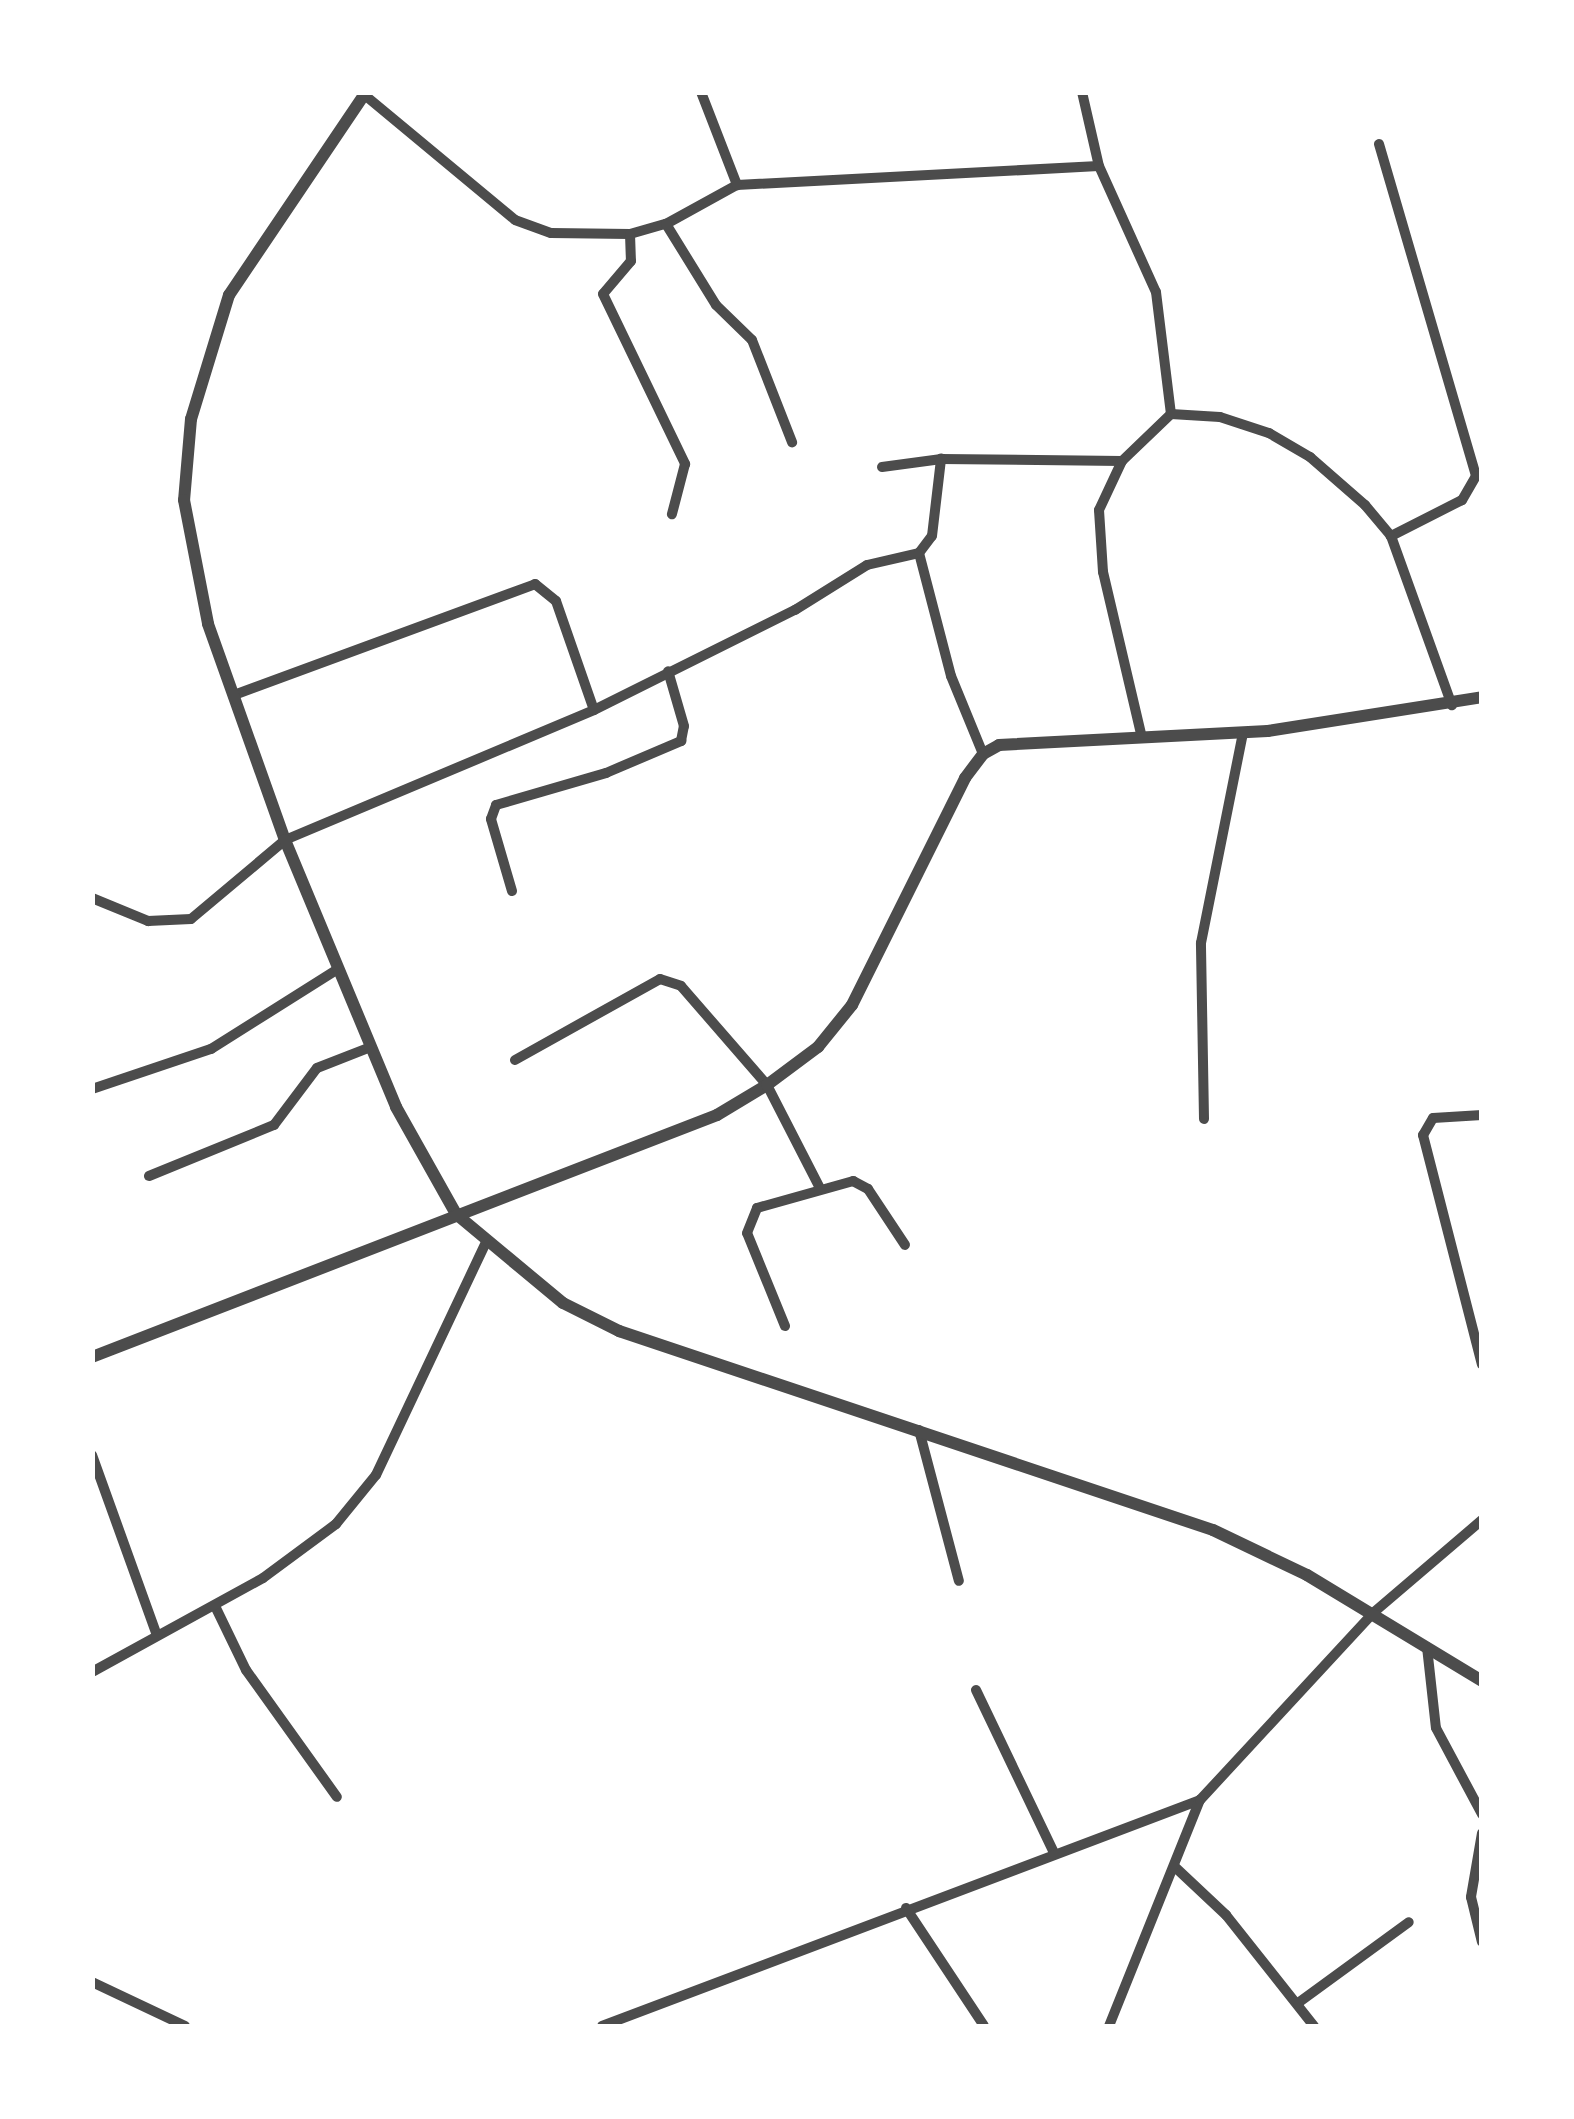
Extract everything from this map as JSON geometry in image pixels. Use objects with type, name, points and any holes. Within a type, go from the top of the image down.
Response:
[{"type":"street","points":[[702,92],[737,185]]},
{"type":"street","points":[[1082,92],[1098,166],[1156,292],[1171,414]]},
{"type":"street","points":[[1098,166],[737,185],[666,224],[630,234],[551,232],[516,220],[363,93],[229,295],[192,419],[184,500],[197,584],[285,840],[413,1144],[456,1214],[486,1242],[563,1302],[619,1331],[1213,1530],[1374,1613],[1482,1681]]},
{"type":"street","points":[[1378,144],[1476,476],[1462,500],[1391,536]]},
{"type":"street","points":[[666,224],[716,305],[752,340],[792,442]]},
{"type":"street","points":[[630,234],[631,262],[603,294],[685,464],[672,514]]},
{"type":"street","points":[[1142,738],[1097,530],[1103,492],[1122,461],[1171,414],[1220,416],[1268,433],[1336,477],[1391,536],[1452,705]]},
{"type":"street","points":[[882,467],[941,459],[1122,461]]},
{"type":"street","points":[[92,898],[148,921],[191,920],[285,840],[594,710],[795,610],[867,565],[919,553],[932,536],[941,459]]},
{"type":"street","points":[[919,553],[951,676],[983,754]]},
{"type":"street","points":[[234,695],[535,584],[556,601],[594,710]]},
{"type":"street","points":[[512,891],[491,819],[496,805],[606,773],[681,741],[684,726],[668,671]]},
{"type":"street","points":[[92,1357],[717,1115],[767,1085],[818,1047],[852,1005],[983,754],[1029,742],[1243,733],[1452,705],[1482,697]]},
{"type":"street","points":[[1204,1119],[1201,943],[1243,733]]},
{"type":"street","points":[[92,1088],[210,1049],[338,968]]},
{"type":"street","points":[[514,1060],[660,979],[694,997],[767,1085],[820,1188]]},
{"type":"street","points":[[150,1176],[274,1125],[317,1068],[371,1047]]},
{"type":"street","points":[[1482,1115],[1433,1118],[1422,1135],[1482,1365]]},
{"type":"street","points":[[785,1326],[747,1224],[757,1208],[820,1188],[862,1184],[904,1246]]},
{"type":"street","points":[[92,1672],[216,1606],[336,1524],[376,1475],[486,1242]]},
{"type":"street","points":[[920,1430],[958,1581]]},
{"type":"street","points":[[92,1455],[157,1636]]},
{"type":"street","points":[[1109,2026],[1176,1868],[1200,1800],[1374,1613],[1482,1520]]},
{"type":"street","points":[[216,1606],[246,1670],[337,1798]]},
{"type":"street","points":[[1426,1647],[1436,1728],[1482,1814]]},
{"type":"street","points":[[976,1690],[1053,1851]]},
{"type":"street","points":[[602,2026],[1053,1851],[1200,1800]]},
{"type":"street","points":[[1482,1833],[1471,1897],[1482,1942]]},
{"type":"street","points":[[1176,1868],[1226,1915],[1314,2026]]},
{"type":"street","points":[[906,1908],[984,2026]]},
{"type":"street","points":[[1298,2002],[1410,1922]]},
{"type":"street","points":[[92,1982],[185,2026]]}]
